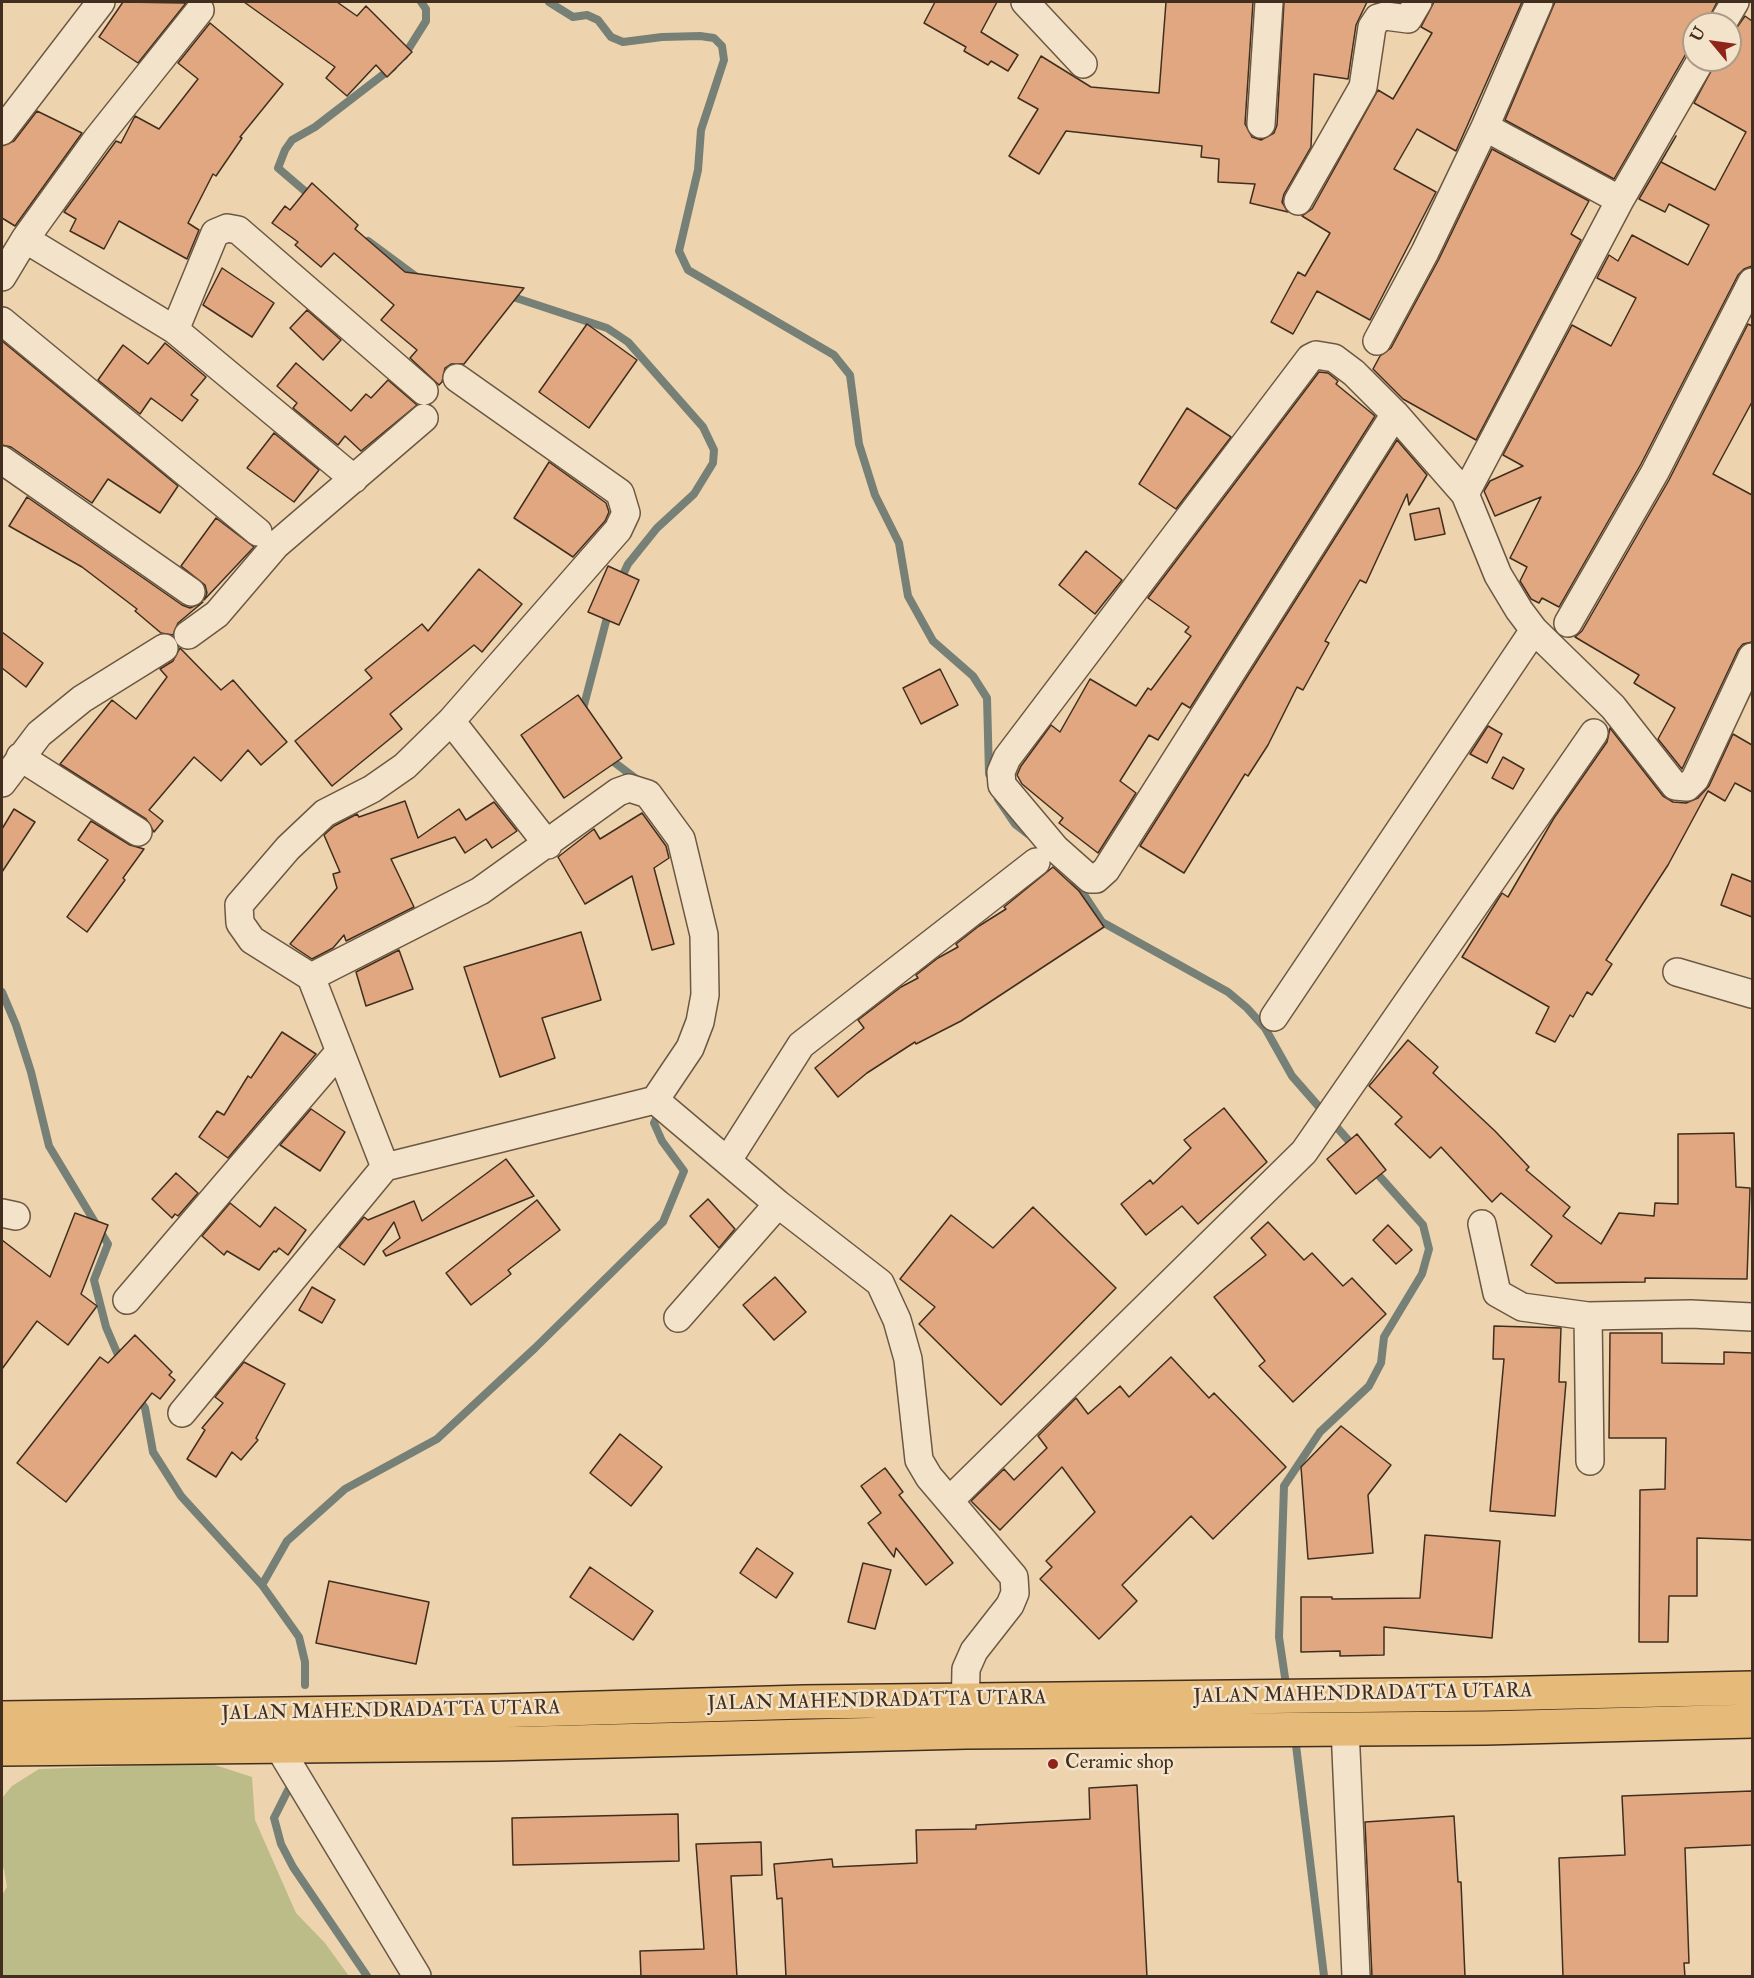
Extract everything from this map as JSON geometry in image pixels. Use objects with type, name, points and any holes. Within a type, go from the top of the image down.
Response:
[{"type":"highway","name":"JALAN MAHENDRADATTA UTARA","points":[[8,1740],[259,1713],[495,1711],[965,1699],[1486,1695],[1752,1688]]},
{"type":"highway","name":"JALAN MAHENDRADATTA UTARA","points":[[8,1740],[278,1746],[966,1732],[1486,1728],[1752,1721]]},
{"type":"street","points":[[2,131],[101,2]]},
{"type":"street","points":[[1025,2],[1083,64]]},
{"type":"street","points":[[1261,124],[1269,2]]},
{"type":"street","points":[[1298,201],[1363,87],[1372,27],[1378,18],[1385,16],[1408,19],[1418,2]]},
{"type":"street","points":[[1377,341],[1425,252],[1485,127],[1539,2]]},
{"type":"street","points":[[2,277],[25,239],[130,96],[200,10]]},
{"type":"street","points":[[1465,494],[1620,200],[1694,72]]},
{"type":"street","points":[[1485,127],[1620,200]]},
{"type":"street","points":[[175,330],[215,233],[227,228],[238,230],[424,391]]},
{"type":"street","points":[[25,239],[175,330],[354,479]]},
{"type":"street","points":[[1568,623],[1655,472],[1752,282]]},
{"type":"street","points":[[2,321],[258,532]]},
{"type":"street","points":[[1395,414],[1106,870],[1096,879],[1090,879],[1055,848],[1002,785],[1001,772],[1007,758],[1310,358],[1325,355],[1334,358],[1353,373],[1395,414],[1465,494],[1498,575],[1534,630],[1613,707],[1675,786],[1687,787],[1695,778],[1752,657]]},
{"type":"street","points":[[385,1167],[311,977],[252,940],[240,923],[239,905],[288,848],[326,813],[372,789],[405,766],[451,721],[618,530],[626,513],[620,493],[457,378]]},
{"type":"street","points":[[188,635],[217,614],[276,545],[424,418]]},
{"type":"street","points":[[2,460],[190,592]]},
{"type":"street","points":[[1274,1017],[1534,630]]},
{"type":"street","points":[[2,783],[39,734],[82,699],[164,648]]},
{"type":"street","points":[[451,721],[548,845]]},
{"type":"street","points":[[950,1500],[1304,1152],[1594,734]]},
{"type":"street","points":[[20,757],[138,832]]},
{"type":"street","points":[[182,1413],[385,1167],[655,1100],[690,1048],[700,1022],[705,995],[704,935],[681,839],[648,794],[628,788],[618,792],[548,845],[480,891],[311,977]]},
{"type":"street","points":[[728,1160],[801,1045],[1036,862]]},
{"type":"street","points":[[1677,972],[1752,994]]},
{"type":"street","points":[[127,1300],[340,1051]]},
{"type":"street","points":[[655,1100],[778,1204],[880,1283],[897,1320],[908,1359],[920,1460],[929,1478],[1014,1576],[1015,1593],[1010,1605],[974,1651],[966,1669],[966,1732]]},
{"type":"street","points":[[678,1318],[778,1204]]},
{"type":"street","points":[[1482,1224],[1497,1293],[1522,1307],[1588,1316],[1691,1314],[1752,1317]]},
{"type":"street","points":[[1588,1316],[1590,1461]]},
{"type":"street","points":[[259,1713],[417,1977]]},
{"type":"street","points":[[1345,1728],[1356,1977]]},
{"type":"green space","points":[[209,1763],[252,1777],[255,1820],[296,1913],[325,1943],[349,1976],[2,1976],[2,1895],[7,1887],[2,1868],[2,1798],[12,1786],[39,1769]]},
{"type":"building","points":[[123,2],[186,3],[138,63],[99,37]]},
{"type":"building","points":[[244,2],[337,2],[357,16],[366,6],[412,52],[387,77],[376,65],[347,96],[326,78],[335,67]]},
{"type":"building","points":[[935,2],[997,2],[981,32],[1018,55],[1008,71],[991,61],[988,65],[964,51],[966,47],[924,23]]},
{"type":"building","points":[[1166,2],[1253,2],[1245,124],[1252,137],[1261,140],[1274,133],[1277,125],[1284,2],[1367,2],[1356,25],[1348,79],[1314,74],[1311,147],[1284,194],[1282,202],[1288,212],[1250,203],[1255,184],[1218,182],[1219,159],[1201,157],[1202,146],[1066,131],[1039,174],[1009,156],[1038,109],[1018,98],[1041,56],[1091,87],[1159,93]]},
{"type":"building","points":[[1434,2],[1522,2],[1456,151],[1417,129],[1394,169],[1436,192],[1370,320],[1317,291],[1293,334],[1271,322],[1298,272],[1305,276],[1330,233],[1302,216],[1312,209],[1378,90],[1393,99],[1432,33],[1421,27]]},
{"type":"building","points":[[1555,2],[1717,2],[1712,12],[1682,12],[1682,61],[1614,179],[1505,120]]},
{"type":"building","points":[[1745,16],[1752,21],[1752,266],[1744,269],[1738,275],[1641,464],[1559,607],[1542,598],[1539,603],[1531,599],[1520,581],[1527,567],[1510,558],[1541,497],[1495,516],[1484,491],[1490,481],[1523,466],[1503,455],[1572,325],[1611,346],[1636,298],[1597,278],[1609,255],[1618,261],[1632,235],[1688,265],[1709,225],[1669,204],[1665,212],[1639,199],[1676,136],[1661,162],[1715,190],[1746,132],[1694,103],[1711,72],[1742,72],[1742,20]]},
{"type":"building","points":[[210,23],[283,84],[240,137],[242,138],[216,176],[213,174],[188,223],[199,230],[187,259],[119,221],[104,249],[70,231],[76,219],[64,212],[116,141],[121,143],[135,116],[159,129],[198,79],[178,63]]},
{"type":"building","points":[[37,111],[82,133],[15,226],[2,218],[2,146],[14,141]]},
{"type":"building","points":[[1492,149],[1589,201],[1571,234],[1581,240],[1476,440],[1403,399],[1373,369],[1380,356],[1391,348],[1439,259]]},
{"type":"building","points":[[312,183],[358,225],[355,229],[405,272],[524,288],[464,364],[451,364],[445,368],[442,382],[439,385],[410,358],[417,350],[381,320],[394,305],[334,253],[321,267],[295,245],[298,242],[272,223],[285,206],[290,210]]},
{"type":"building","points":[[222,268],[274,303],[252,337],[203,305]]},
{"type":"building","points":[[307,310],[341,340],[323,360],[290,328]]},
{"type":"building","points":[[587,324],[637,360],[589,428],[539,392]]},
{"type":"building","points":[[1748,324],[1752,326],[1752,402],[1713,474],[1752,495],[1752,642],[1743,644],[1738,650],[1682,769],[1658,739],[1675,708],[1634,683],[1639,675],[1575,637],[1582,631],[1669,480]]},
{"type":"building","points":[[2,341],[178,486],[160,513],[108,479],[92,503],[11,447],[2,445]]},
{"type":"building","points":[[165,343],[206,377],[191,395],[198,400],[182,421],[151,398],[140,414],[98,380],[123,345],[148,364]]},
{"type":"building","points":[[296,363],[351,411],[366,394],[371,398],[388,380],[417,405],[361,451],[345,436],[338,445],[293,408],[297,403],[277,386]]},
{"type":"building","points":[[1319,372],[1328,373],[1338,381],[1336,384],[1375,416],[1190,708],[1182,703],[1158,740],[1149,735],[1120,781],[1136,793],[1098,853],[1059,823],[1063,818],[1022,784],[1017,775],[1021,766],[1051,725],[1060,732],[1090,679],[1136,706],[1148,688],[1151,690],[1191,636],[1185,632],[1189,627],[1148,598]]},
{"type":"building","points":[[1187,408],[1231,437],[1176,509],[1139,484]]},
{"type":"building","points":[[274,433],[319,470],[294,502],[247,468]]},
{"type":"building","points":[[1397,440],[1427,475],[1409,505],[1407,494],[1366,583],[1360,580],[1325,641],[1329,643],[1303,690],[1297,687],[1268,745],[1248,776],[1245,774],[1184,873],[1140,846]]},
{"type":"building","points":[[549,462],[606,503],[609,512],[605,521],[573,557],[514,518]]},
{"type":"building","points":[[27,497],[182,605],[190,608],[203,602],[178,623],[173,635],[161,633],[135,611],[137,609],[82,567],[9,526]]},
{"type":"building","points":[[1439,508],[1445,534],[1415,540],[1410,514]]},
{"type":"building","points":[[216,518],[254,547],[204,600],[207,593],[205,585],[181,566]]},
{"type":"building","points":[[1086,551],[1122,580],[1095,614],[1059,585]]},
{"type":"building","points":[[608,566],[639,580],[619,625],[588,612]]},
{"type":"building","points":[[479,569],[522,604],[482,652],[474,645],[390,714],[402,729],[332,786],[295,741],[372,678],[365,670],[422,624],[428,631]]},
{"type":"building","points":[[2,632],[43,663],[26,687],[2,668]]},
{"type":"building","points":[[180,648],[221,690],[233,680],[287,742],[261,765],[248,750],[221,781],[194,757],[149,810],[163,821],[154,832],[146,819],[60,764],[112,700],[136,719],[167,677],[160,669],[173,661]]},
{"type":"building","points":[[940,669],[958,705],[921,724],[903,688]]},
{"type":"building","points":[[578,695],[622,758],[564,798],[521,735]]},
{"type":"building","points":[[1488,726],[1502,734],[1487,763],[1470,754]]},
{"type":"building","points":[[1610,728],[1663,796],[1673,802],[1686,803],[1698,798],[1709,786],[1733,734],[1752,745],[1752,792],[1735,783],[1725,801],[1708,791],[1668,865],[1606,960],[1612,964],[1592,995],[1587,992],[1573,1017],[1570,1015],[1555,1042],[1536,1033],[1549,1007],[1462,957],[1502,893],[1508,897],[1554,818],[1607,742]]},
{"type":"building","points":[[1503,757],[1524,769],[1513,789],[1492,778]]},
{"type":"building","points":[[405,801],[418,838],[459,809],[466,820],[494,802],[517,831],[492,848],[486,839],[465,853],[455,837],[391,859],[414,907],[346,941],[344,935],[333,948],[312,959],[290,944],[337,888],[333,874],[340,872],[324,835],[334,826],[357,814],[359,817]]},
{"type":"building","points":[[14,809],[35,822],[2,872],[2,829]]},
{"type":"building","points":[[642,813],[666,846],[669,858],[654,868],[674,944],[652,950],[632,876],[585,904],[558,857],[594,829],[600,839]]},
{"type":"building","points":[[91,821],[130,845],[144,849],[123,878],[125,880],[87,932],[67,917],[108,860],[78,840]]},
{"type":"building","points":[[1053,867],[1079,891],[1104,927],[961,1021],[916,1044],[915,1042],[867,1073],[838,1097],[815,1068],[864,1028],[858,1020],[901,987],[918,978],[916,975],[938,958],[958,947],[956,944],[1006,909],[1004,907]]},
{"type":"building","points":[[1732,874],[1752,882],[1752,917],[1721,905]]},
{"type":"building","points":[[581,932],[601,1000],[542,1018],[555,1058],[500,1077],[464,967]]},
{"type":"building","points":[[399,950],[413,989],[366,1006],[356,972]]},
{"type":"building","points":[[282,1032],[316,1054],[228,1158],[199,1137],[217,1111],[224,1115],[248,1076],[251,1078]]},
{"type":"building","points":[[1408,1040],[1438,1067],[1433,1073],[1495,1131],[1529,1167],[1526,1170],[1570,1207],[1563,1216],[1601,1244],[1619,1213],[1654,1216],[1655,1203],[1678,1204],[1678,1134],[1734,1133],[1736,1187],[1750,1188],[1747,1279],[1645,1278],[1645,1282],[1556,1283],[1531,1265],[1552,1236],[1501,1193],[1492,1202],[1441,1147],[1430,1158],[1395,1124],[1402,1117],[1369,1086]]},
{"type":"building","points":[[1224,1108],[1267,1162],[1198,1224],[1182,1206],[1146,1235],[1121,1204],[1150,1180],[1153,1184],[1191,1148],[1184,1140]]},
{"type":"building","points":[[311,1109],[345,1132],[320,1171],[280,1145]]},
{"type":"building","points":[[1357,1134],[1386,1170],[1356,1194],[1327,1159]]},
{"type":"building","points":[[506,1159],[534,1196],[386,1256],[383,1251],[400,1238],[394,1222],[364,1265],[339,1247],[364,1217],[368,1220],[414,1201],[422,1221]]},
{"type":"building","points":[[176,1173],[198,1193],[178,1216],[175,1214],[172,1218],[152,1199]]},
{"type":"building","points":[[708,1199],[735,1229],[719,1248],[690,1216]]},
{"type":"building","points":[[537,1200],[560,1230],[508,1270],[511,1274],[471,1305],[446,1273]]},
{"type":"building","points":[[230,1203],[260,1227],[275,1207],[306,1230],[288,1255],[279,1248],[259,1270],[227,1251],[224,1255],[202,1236]]},
{"type":"building","points":[[1033,1207],[1116,1288],[1001,1405],[919,1324],[935,1307],[900,1279],[951,1215],[993,1248]]},
{"type":"building","points":[[75,1213],[108,1225],[81,1294],[97,1306],[68,1345],[37,1321],[2,1369],[2,1240],[50,1277]]},
{"type":"building","points":[[1268,1222],[1304,1260],[1312,1253],[1343,1286],[1352,1278],[1386,1314],[1293,1402],[1259,1366],[1265,1361],[1214,1297],[1266,1255],[1251,1238]]},
{"type":"building","points":[[1388,1225],[1412,1250],[1396,1264],[1373,1240]]},
{"type":"building","points":[[775,1277],[806,1312],[774,1340],[743,1305]]},
{"type":"building","points":[[312,1287],[335,1300],[322,1323],[299,1310]]},
{"type":"building","points":[[1494,1326],[1561,1328],[1559,1382],[1566,1382],[1555,1516],[1490,1511],[1504,1359],[1493,1359]]},
{"type":"building","points":[[1610,1333],[1662,1333],[1662,1363],[1724,1364],[1724,1352],[1752,1353],[1752,1540],[1697,1538],[1697,1596],[1669,1596],[1668,1642],[1639,1642],[1640,1490],[1665,1489],[1666,1438],[1609,1438]]},
{"type":"building","points":[[135,1335],[172,1372],[169,1375],[175,1380],[160,1399],[152,1393],[66,1502],[17,1463],[100,1357],[108,1363]]},
{"type":"building","points":[[1171,1357],[1209,1398],[1214,1393],[1286,1467],[1213,1539],[1191,1516],[1122,1585],[1137,1601],[1099,1639],[1040,1579],[1052,1567],[1046,1561],[1095,1512],[1062,1467],[1000,1530],[971,1501],[1004,1469],[1014,1480],[1047,1448],[1038,1436],[1076,1398],[1088,1414],[1120,1386],[1129,1397]]},
{"type":"building","points":[[244,1362],[285,1384],[256,1438],[258,1440],[241,1460],[232,1452],[216,1477],[187,1459],[205,1430],[202,1428],[223,1403],[215,1397]]},
{"type":"building","points":[[1341,1426],[1391,1465],[1368,1495],[1373,1553],[1308,1559],[1301,1467]]},
{"type":"building","points":[[620,1434],[662,1467],[631,1506],[590,1473]]},
{"type":"building","points":[[885,1468],[903,1492],[899,1495],[953,1563],[926,1585],[896,1548],[894,1557],[868,1523],[881,1513],[861,1486]]},
{"type":"building","points":[[1425,1535],[1500,1541],[1492,1638],[1384,1627],[1384,1655],[1340,1656],[1340,1651],[1301,1652],[1301,1597],[1420,1598]]},
{"type":"building","points":[[757,1548],[793,1573],[776,1598],[740,1573]]},
{"type":"building","points":[[863,1563],[891,1570],[875,1629],[848,1622]]},
{"type":"building","points":[[590,1567],[653,1611],[633,1640],[570,1597]]},
{"type":"building","points":[[329,1581],[429,1602],[416,1664],[316,1643]]},
{"type":"building","points":[[1137,1785],[1147,1977],[786,1977],[782,1898],[777,1899],[774,1864],[832,1859],[833,1867],[917,1863],[916,1830],[976,1829],[976,1825],[1090,1819],[1089,1788]]},
{"type":"building","points":[[1752,1791],[1752,1845],[1685,1848],[1689,1963],[1684,1963],[1685,1977],[1563,1977],[1559,1858],[1625,1855],[1622,1796]]},
{"type":"building","points":[[678,1814],[679,1861],[513,1865],[512,1818]]},
{"type":"building","points":[[1454,1816],[1458,1882],[1461,1882],[1465,1977],[1372,1977],[1365,1822]]},
{"type":"building","points":[[761,1842],[762,1875],[731,1876],[737,1977],[641,1977],[640,1951],[704,1949],[696,1844]]},
{"type":"waterway","points":[[404,56],[426,21],[426,9],[421,2]]},
{"type":"waterway","points":[[549,2],[573,17],[587,15],[598,20],[611,37],[623,42],[662,37],[700,36],[714,38],[722,46],[724,60],[701,130],[698,170],[679,251],[688,270],[834,355],[850,375],[859,444],[875,495],[899,543],[908,596],[933,641],[973,676],[987,698],[989,774]]},
{"type":"waterway","points":[[313,198],[278,168],[285,150],[292,140],[315,127],[393,67]]},
{"type":"waterway","points":[[368,241],[418,278]]},
{"type":"waterway","points":[[507,295],[607,328],[628,342],[703,427],[714,450],[713,463],[694,494],[657,528],[628,564],[620,581]]},
{"type":"waterway","points":[[585,713],[583,709],[609,610]]},
{"type":"waterway","points":[[606,756],[639,781]]},
{"type":"waterway","points":[[998,799],[1015,824],[1028,834]]},
{"type":"waterway","points":[[1075,881],[1102,922],[1228,992],[1247,1008],[1265,1028],[1292,1076],[1355,1148]]},
{"type":"waterway","points":[[2,992],[16,1025],[31,1072],[49,1146],[108,1244],[94,1280],[106,1327],[121,1362]]},
{"type":"waterway","points":[[262,1585],[287,1541],[345,1489],[437,1439],[535,1348],[663,1222],[684,1171],[662,1141],[654,1123],[661,1109]]},
{"type":"waterway","points":[[1287,1691],[1279,1637],[1284,1486],[1320,1432],[1369,1386],[1381,1363],[1384,1337],[1422,1274],[1429,1249],[1423,1225],[1373,1169]]},
{"type":"waterway","points":[[136,1395],[145,1408],[153,1452],[181,1496],[262,1585],[299,1637],[305,1662],[305,1685]]},
{"type":"waterway","points":[[1295,1737],[1324,1976]]},
{"type":"waterway","points":[[288,1790],[274,1818],[281,1844],[293,1867],[367,1976]]},
{"type":"place","name":"Ceramic shop","points":[[1053,1764]]}]
